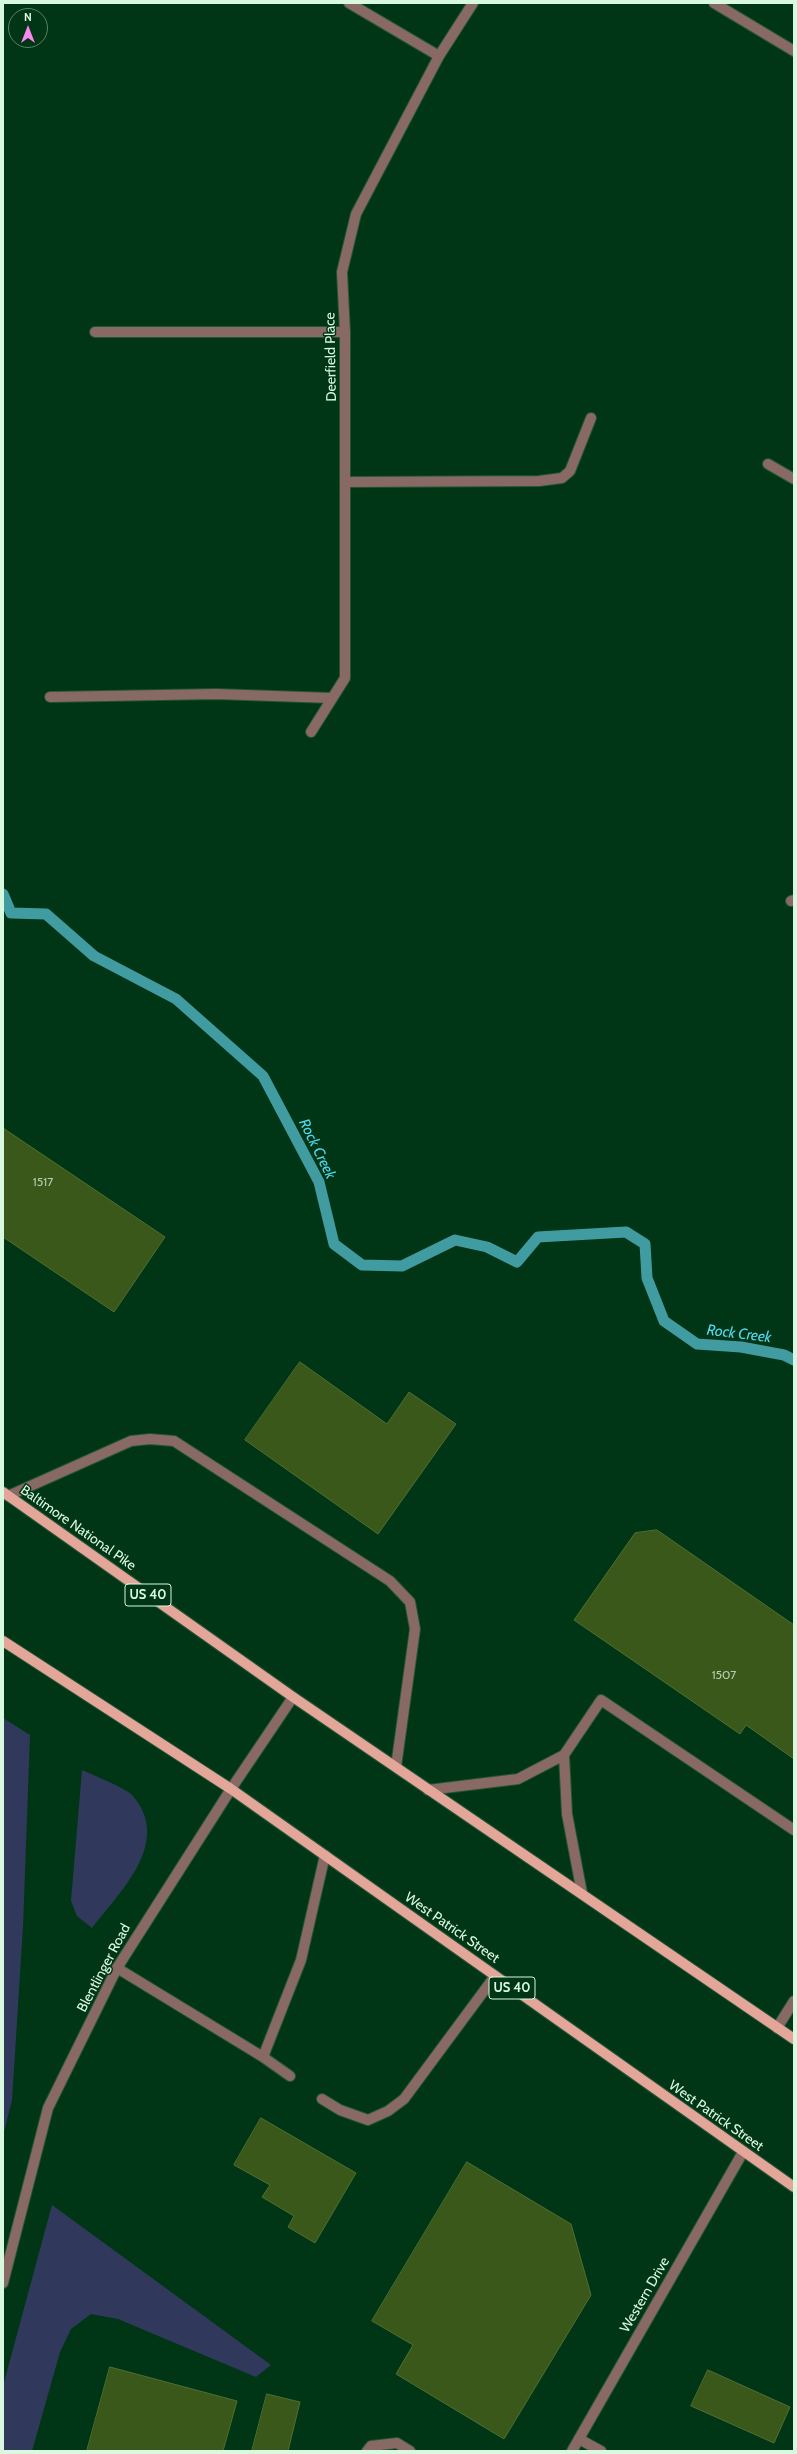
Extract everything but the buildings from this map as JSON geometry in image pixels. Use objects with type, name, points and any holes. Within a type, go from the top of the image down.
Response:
[{"type":"main road","name":"Baltimore National Pike","points":[[6,1494],[293,1697]]},
{"type":"main road","name":"US 40","points":[[3,1641],[231,1789]]},
{"type":"main road","name":"US 40","points":[[293,1697],[794,2039]]},
{"type":"main road","name":"West Patrick Street","points":[[231,1789],[794,2187]]},
{"type":"street","points":[[349,3],[439,56]]},
{"type":"street","name":"Deerfield Place","points":[[311,732],[345,678],[345,332],[342,272],[356,214],[439,56],[473,3]]},
{"type":"street","points":[[714,3],[794,51]]},
{"type":"street","points":[[95,332],[345,332]]},
{"type":"street","points":[[345,482],[539,481],[562,478],[570,471],[591,418]]},
{"type":"street","points":[[768,464],[794,479]]},
{"type":"street","points":[[50,697],[216,694],[332,698]]},
{"type":"street","points":[[6,1494],[131,1441],[150,1439],[174,1441],[390,1581],[410,1602],[415,1629],[396,1767]]},
{"type":"street","name":"Blentlinger Road","points":[[3,2283],[48,2108],[117,1968],[231,1789],[293,1697]]},
{"type":"street","points":[[428,1790],[518,1779],[564,1755],[601,1700],[794,1830]]},
{"type":"street","points":[[564,1755],[567,1814],[582,1893]]},
{"type":"street","points":[[263,2057],[301,1960],[325,1855]]},
{"type":"street","points":[[117,1968],[263,2057],[290,2076]]},
{"type":"street","points":[[322,2099],[340,2110],[368,2120],[388,2111],[404,2099],[495,1976]]},
{"type":"street","points":[[777,2028],[794,2002]]},
{"type":"street","name":"Western Drive","points":[[572,2451],[743,2152]]},
{"type":"street","points":[[579,2439],[601,2451]]},
{"type":"street","points":[[367,2451],[371,2446],[397,2443],[410,2451]]},
{"type":"shaded area","points":[[3,1718],[30,1735],[23,1927],[12,2100],[3,2136]]},
{"type":"shaded area","points":[[82,1770],[116,1785],[132,1795],[143,1812],[147,1830],[145,1848],[138,1865],[128,1882],[92,1928],[77,1916],[71,1901]]},
{"type":"shaded area","points":[[52,2205],[271,2365],[256,2377],[118,2319],[91,2314],[71,2329],[60,2352],[32,2451],[3,2451],[3,2386]]},
{"type":"waterway","name":"Rock Creek","points":[[3,894],[11,913],[46,914],[94,956],[176,999],[263,1076],[319,1182],[334,1244],[362,1265],[402,1266],[455,1240],[487,1247],[517,1262],[538,1237],[626,1232],[645,1244],[647,1278],[664,1321],[697,1344],[741,1347],[784,1355],[794,1360]]}]
